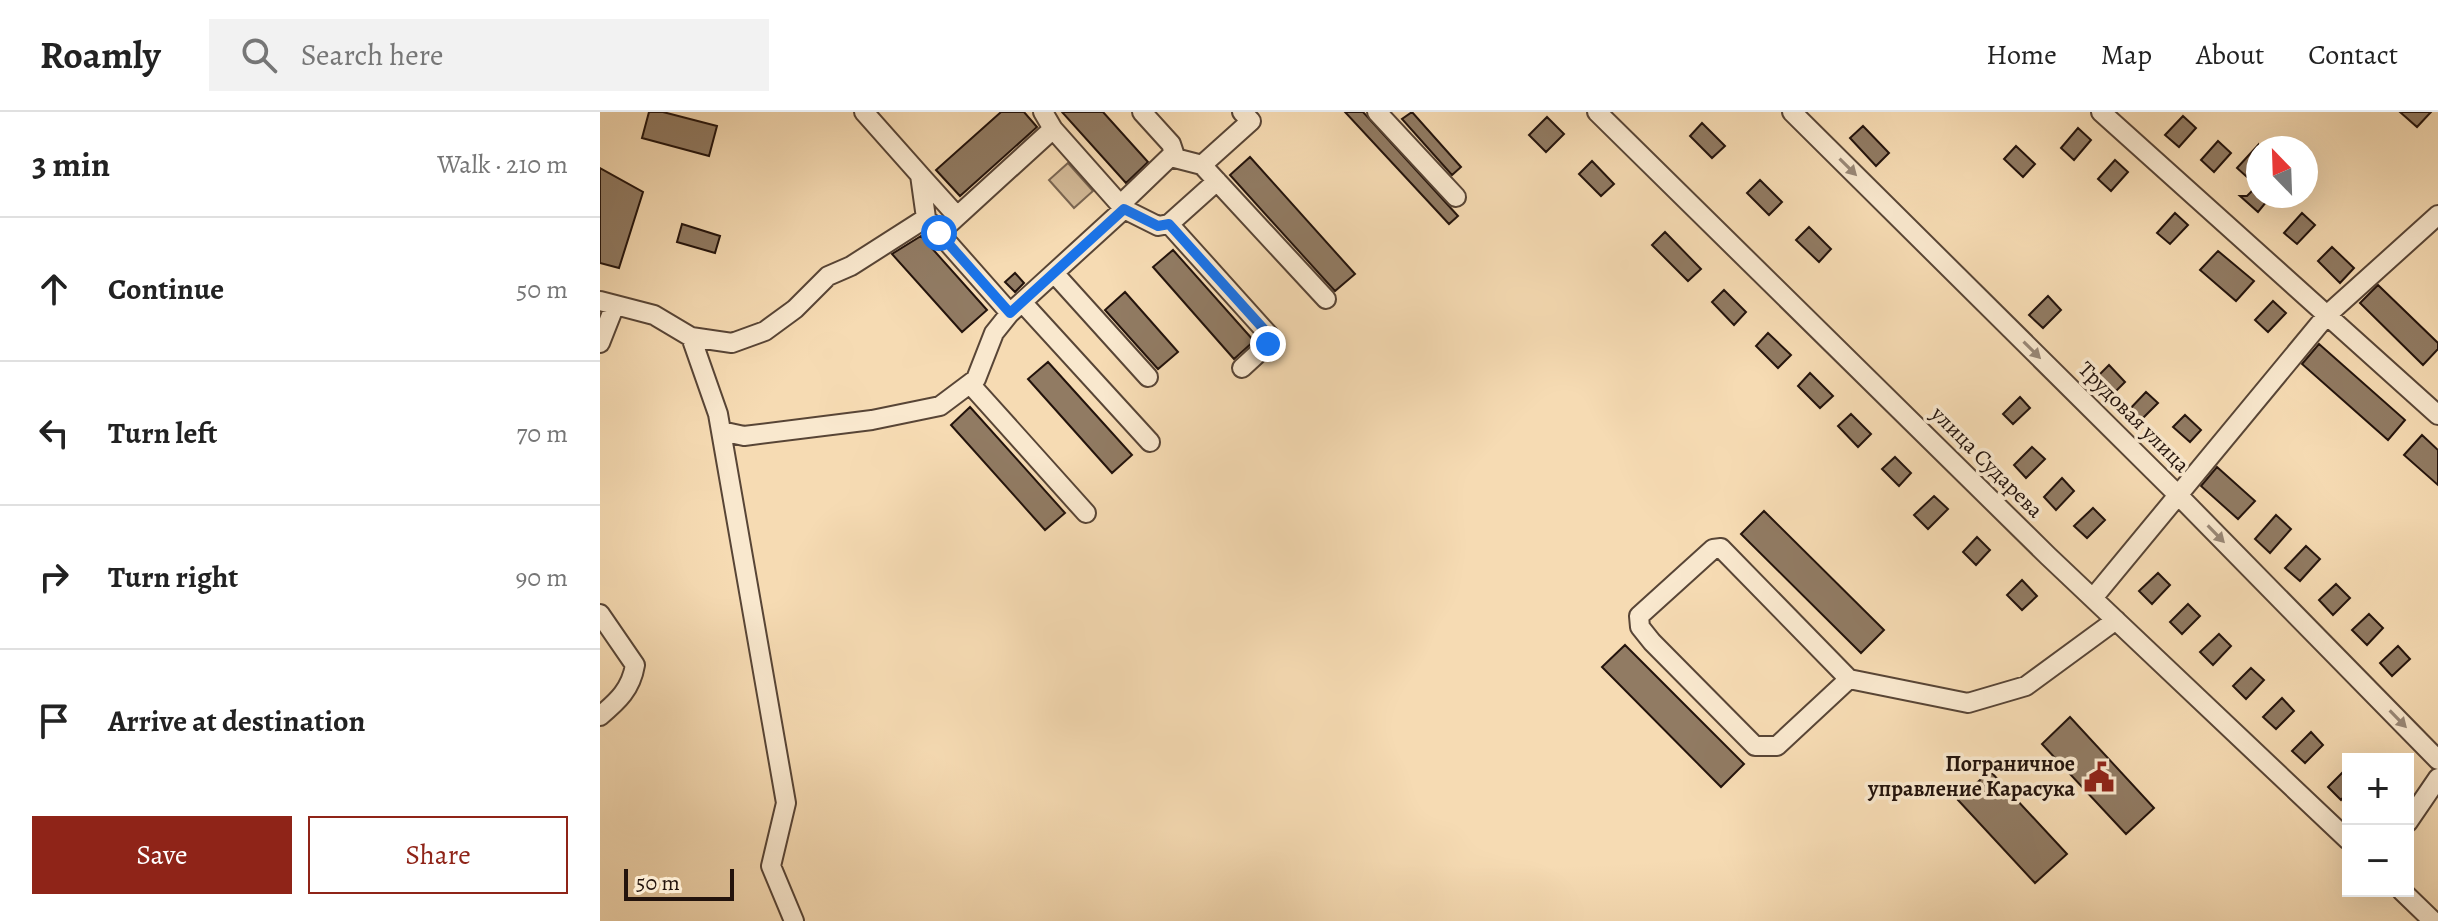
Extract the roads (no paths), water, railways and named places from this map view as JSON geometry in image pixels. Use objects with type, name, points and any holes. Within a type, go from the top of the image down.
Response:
[{"type":"street","points":[[864,112],[957,216]]},
{"type":"street","points":[[1043,112],[1053,129],[1122,207],[1158,226],[1169,224],[1217,181]]},
{"type":"street","points":[[721,431],[744,436],[924,413],[951,400],[971,385],[979,373],[994,333],[1016,307],[1171,157],[1171,144],[1142,112]]},
{"type":"street","points":[[1202,165],[1251,121],[1242,112]]},
{"type":"street","points":[[1377,112],[1456,197]]},
{"type":"street","name":"улица Сударева","points":[[1597,112],[2093,598],[2342,834]]},
{"type":"street","name":"Трудовая улица","points":[[1792,112],[2178,495],[2438,760]]},
{"type":"street","points":[[2101,112],[2438,415]]},
{"type":"street","points":[[939,233],[1053,129]]},
{"type":"street","points":[[1171,157],[1202,165],[1326,299]]},
{"type":"street","points":[[920,175],[926,218],[1150,442]]},
{"type":"street","points":[[2093,598],[2327,315],[2438,215]]},
{"type":"street","points":[[600,343],[608,303],[654,315],[691,337],[732,343],[765,331],[795,309],[828,276],[851,266],[926,218]]},
{"type":"street","points":[[1169,224],[1269,335],[1268,344],[1242,368]]},
{"type":"street","points":[[1054,273],[1148,377]]},
{"type":"street","points":[[691,337],[721,431],[786,803],[771,866],[794,921]]},
{"type":"street","points":[[971,385],[1086,513]]},
{"type":"street","points":[[1849,679],[1777,746],[1755,746],[1652,642],[1640,627],[1639,616],[1713,549],[1721,548],[1849,679],[1968,703],[2026,686],[2116,620]]},
{"type":"street","points":[[600,614],[635,665],[633,679],[624,695],[600,716]]},
{"type":"street","points":[[2414,813],[2438,778]]},
{"type":"street","points":[[2408,897],[2433,921]]},
{"type":"place","name":"Пограничное управление Карасука","points":[[2099,777]]}]
